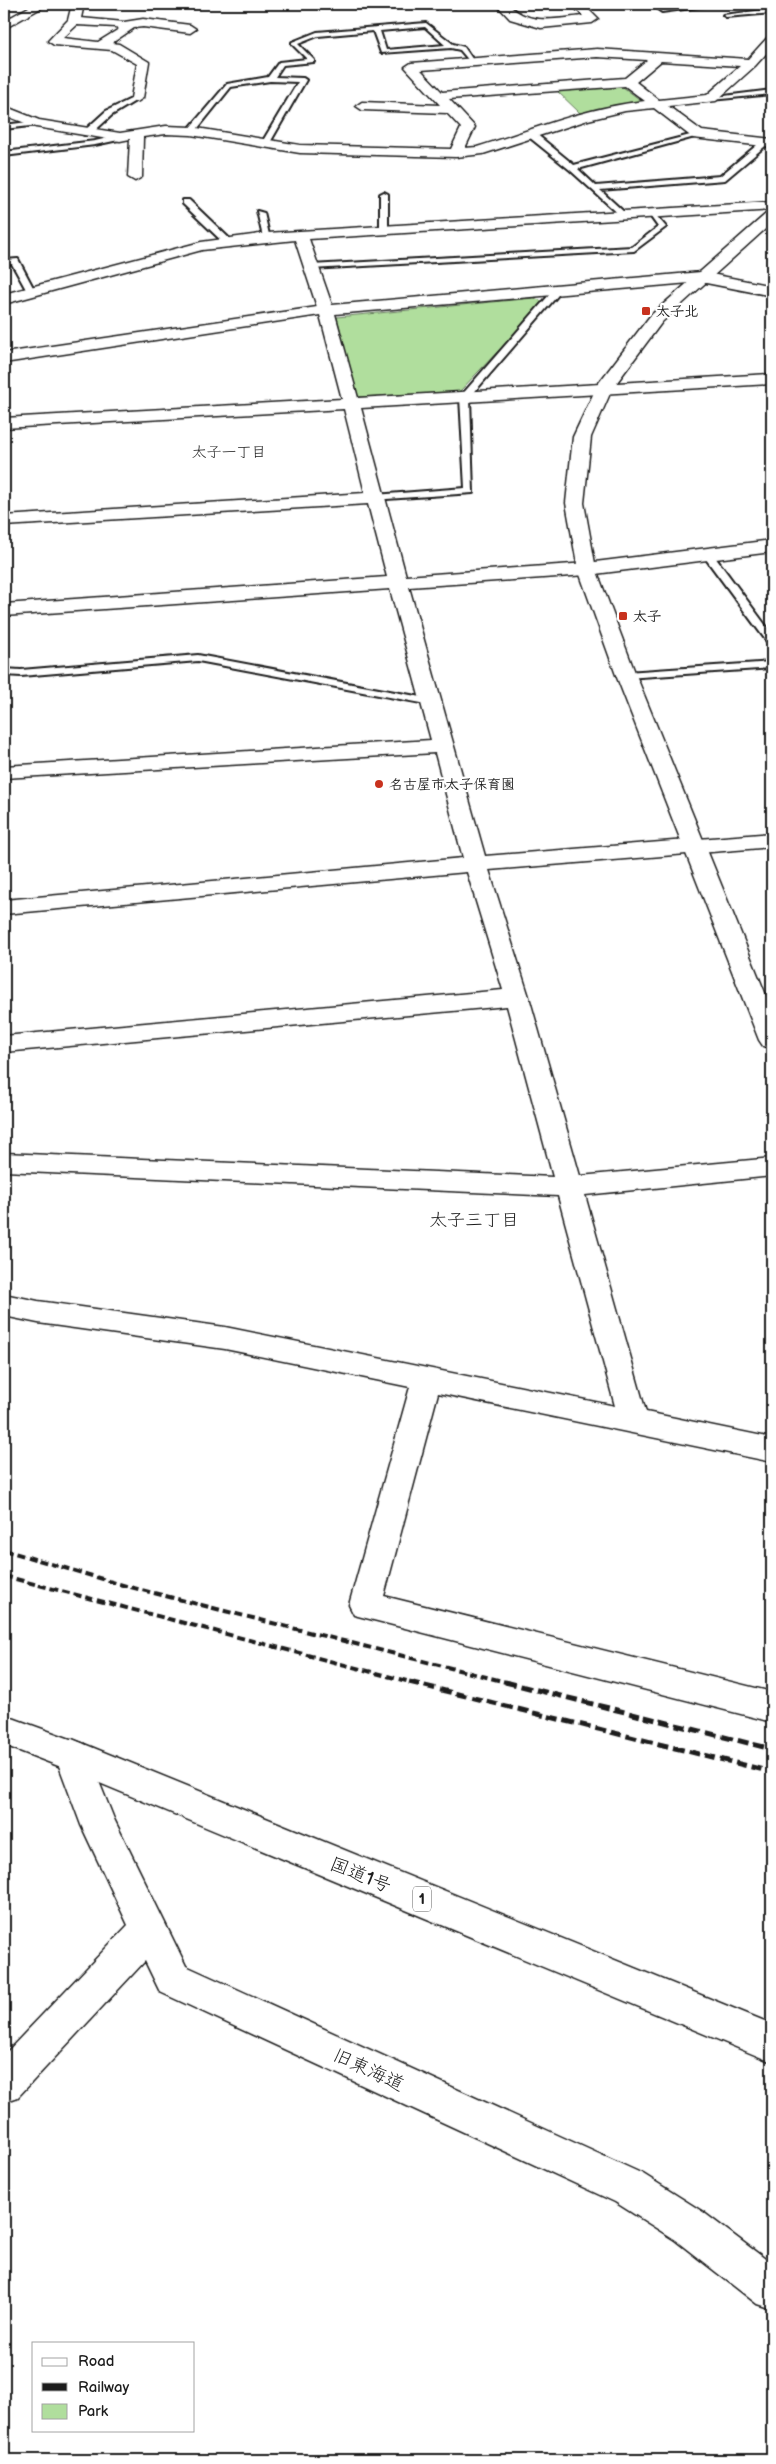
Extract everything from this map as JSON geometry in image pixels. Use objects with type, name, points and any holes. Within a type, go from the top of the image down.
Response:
[{"type":"main road","points":[[4,26],[42,4]]},
{"type":"main road","points":[[78,4],[74,21],[54,41],[114,47],[143,62],[137,98]]},
{"type":"main road","points":[[502,4],[514,17],[542,24],[592,19],[577,4]]},
{"type":"main road","points":[[74,21],[118,24],[128,28],[101,45]]},
{"type":"main road","points":[[124,26],[142,23],[190,29]]},
{"type":"main road","points":[[4,110],[36,123],[120,137],[166,130],[191,131],[265,144],[358,152],[456,153],[478,151],[584,117],[625,107],[711,98],[751,63],[772,40]]},
{"type":"main road","points":[[456,153],[468,127],[411,67],[597,53],[751,63]]},
{"type":"main road","points":[[440,96],[628,82],[658,57]]},
{"type":"main road","points":[[628,82],[698,135],[769,142]]},
{"type":"main road","points":[[362,106],[450,109]]},
{"type":"main road","points":[[135,177],[137,134]]},
{"type":"main road","points":[[4,300],[31,291],[201,246],[267,237],[772,206]]},
{"type":"main road","points":[[771,1033],[626,675],[587,569],[575,503],[582,437],[604,388],[656,319],[700,277],[772,216]]},
{"type":"main road","points":[[300,234],[335,338],[374,498],[399,582],[476,864],[517,997],[634,1422]]},
{"type":"main road","points":[[4,358],[325,310],[560,288],[700,277],[772,292]]},
{"type":"main road","points":[[4,423],[604,388],[772,381]]},
{"type":"main road","points":[[4,521],[374,498]]},
{"type":"main road","points":[[4,610],[587,569],[772,546]]},
{"type":"main road","points":[[4,772],[444,746]]},
{"type":"main road","points":[[4,907],[476,864],[772,840]]},
{"type":"main road","points":[[4,1044],[517,997]]},
{"type":"main road","points":[[4,1162],[570,1187],[772,1167]]},
{"type":"main road","points":[[4,1305],[38,1312],[225,1338],[772,1450]]},
{"type":"main road","points":[[426,1379],[365,1605],[772,1707]]},
{"type":"main road","name":"国道1号","points":[[4,1730],[72,1755],[772,2043]]},
{"type":"main road","name":"旧東海道","points":[[72,1755],[99,1825],[173,1979],[630,2188],[689,2226],[772,2288]]},
{"type":"main road","points":[[4,2083],[150,1929]]},
{"type":"lane","points":[[662,10],[718,4]]},
{"type":"lane","points":[[726,15],[772,11]]},
{"type":"lane","points":[[270,79],[281,64],[312,61],[294,43],[317,34],[426,24],[451,46]]},
{"type":"lane","points":[[376,30],[383,52],[451,46],[462,48],[473,62]]},
{"type":"lane","points":[[191,131],[228,85],[270,79],[303,80],[265,144]]},
{"type":"lane","points":[[711,98],[772,92]]},
{"type":"lane","points":[[87,133],[109,113],[137,98]]},
{"type":"lane","points":[[4,127],[36,123]]},
{"type":"lane","points":[[532,135],[573,168],[622,215]]},
{"type":"lane","points":[[573,168],[698,135]]},
{"type":"lane","points":[[4,154],[95,143],[120,137]]},
{"type":"lane","points":[[594,188],[722,178],[769,142]]},
{"type":"lane","points":[[384,194],[384,229]]},
{"type":"lane","points":[[186,202],[229,242]]},
{"type":"lane","points":[[260,213],[267,237]]},
{"type":"lane","points":[[311,267],[634,248],[662,227],[652,213]]},
{"type":"lane","points":[[4,262],[15,261],[31,291]]},
{"type":"lane","points":[[374,498],[470,491],[465,397],[560,288]]},
{"type":"lane","points":[[708,555],[772,641]]},
{"type":"lane","points":[[4,672],[21,673],[198,658],[432,702]]},
{"type":"lane","points":[[626,675],[772,665]]},
{"type":"green space","points":[[619,84],[643,102],[616,105],[581,114],[556,90]]},
{"type":"green space","points":[[534,298],[545,302],[459,392],[356,397],[337,317]]},
{"type":"railway","points":[[4,1550],[126,1586],[510,1683]]},
{"type":"railway","points":[[4,1576],[414,1683]]},
{"type":"railway","points":[[409,1682],[772,1772]]},
{"type":"railway","points":[[505,1682],[772,1749]]},
{"type":"place","name":"太子北","points":[[646,311]]},
{"type":"place","name":"太子","points":[[623,616]]},
{"type":"place","name":"名古屋市太子保育園","points":[[379,784]]},
{"type":"district","name":"太子一丁目","points":[[229,452]]},
{"type":"district","name":"太子三丁目","points":[[474,1220]]}]
